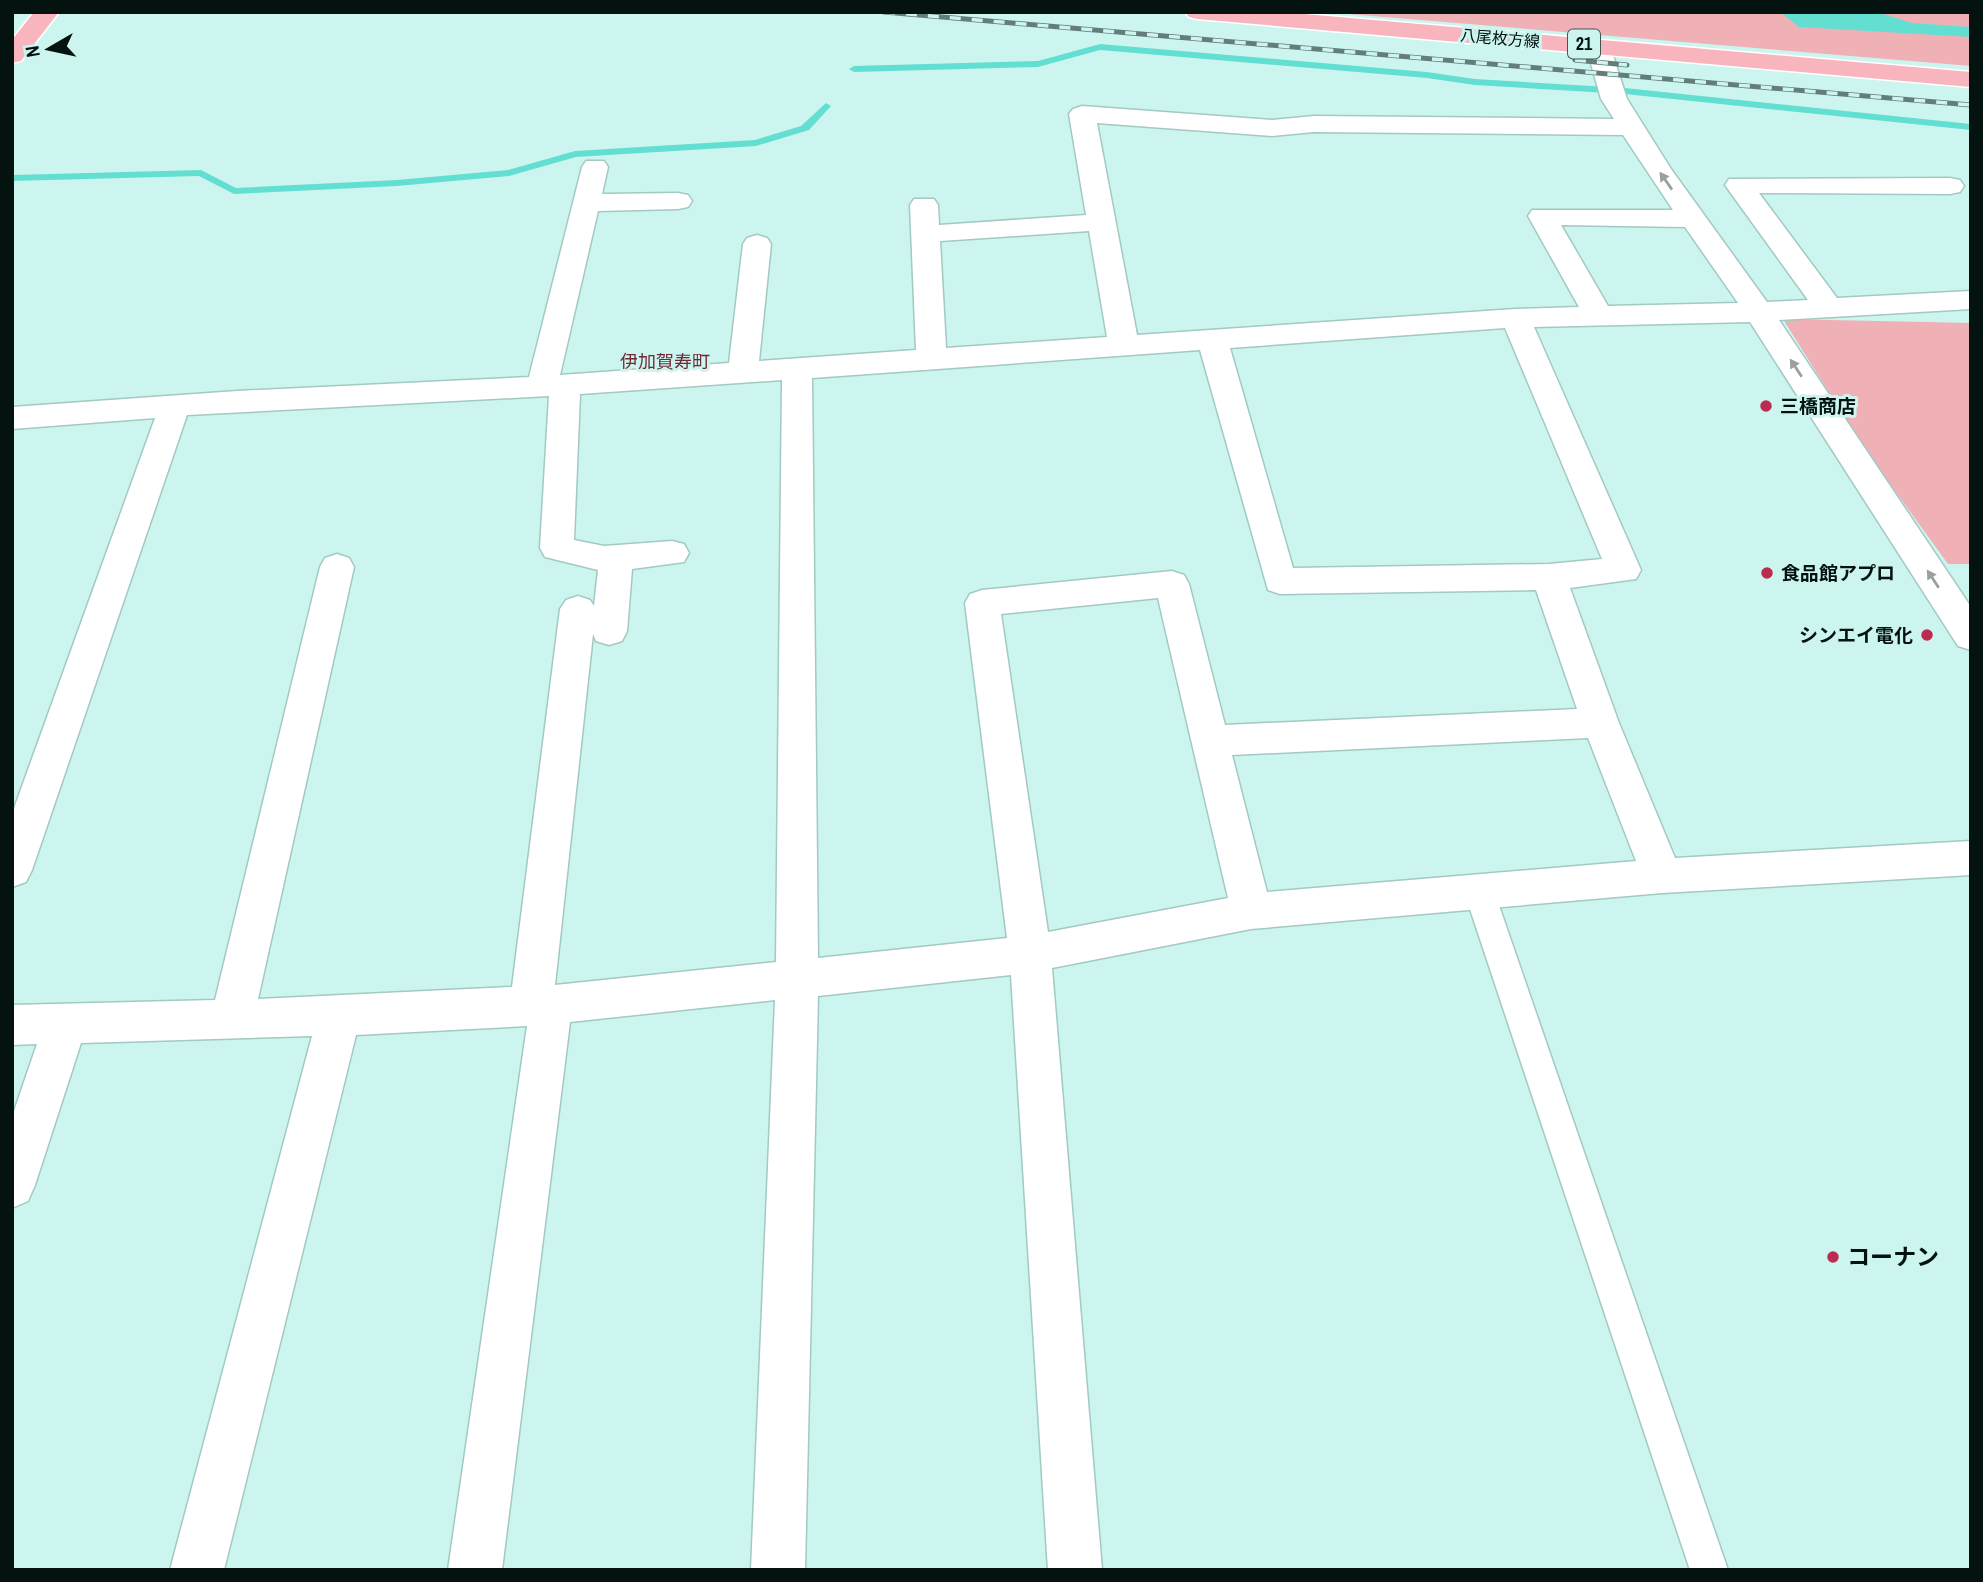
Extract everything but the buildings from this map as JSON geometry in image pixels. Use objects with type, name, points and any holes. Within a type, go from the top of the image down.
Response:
[{"type":"main road","points":[[12,56],[47,12]]},
{"type":"main road","name":"八尾枚方線","points":[[1197,12],[1971,80]]},
{"type":"street","points":[[1598,46],[1615,100],[1632,127],[1759,313],[1971,636]]},
{"type":"street","points":[[1124,347],[1082,114],[1272,128],[1314,124],[1632,127]]},
{"type":"street","points":[[595,167],[586,203],[554,385],[557,548],[604,559],[672,553]]},
{"type":"street","points":[[1829,308],[1739,185],[1950,186]]},
{"type":"street","points":[[586,203],[678,201]]},
{"type":"street","points":[[924,205],[932,360]]},
{"type":"street","points":[[1599,316],[1542,216],[1693,219]]},
{"type":"street","points":[[926,234],[1101,222]]},
{"type":"street","points":[[743,373],[757,244]]},
{"type":"street","points":[[12,418],[175,405],[743,373],[1515,318],[1759,313],[1971,300]]},
{"type":"street","points":[[1212,338],[1280,581],[1549,577],[1624,570],[1515,318]]},
{"type":"street","points":[[778,1570],[797,977],[797,369]]},
{"type":"street","points":[[12,870],[175,405]]},
{"type":"street","points":[[609,631],[616,558]]},
{"type":"street","points":[[232,1018],[337,567]]},
{"type":"street","points":[[1549,577],[1600,723],[1662,876]]},
{"type":"street","points":[[1075,1570],[1030,954],[982,603],[1172,584],[1251,911]]},
{"type":"street","points":[[475,1570],[541,1005],[578,609]]},
{"type":"street","points":[[1212,741],[1600,723]]},
{"type":"street","points":[[12,1026],[340,1016],[541,1005],[1030,954],[1251,911],[1662,876],[1971,858]]},
{"type":"street","points":[[197,1570],[340,1016]]},
{"type":"street","points":[[12,1185],[65,1026]]},
{"type":"lane","points":[[1479,891],[1709,1570]]},
{"type":"shaded area","points":[[1324,12],[1971,12],[1971,66]]},
{"type":"shaded area","points":[[1783,319],[1971,323],[1971,564],[1948,564],[1861,444]]},
{"type":"water","points":[[1780,12],[1877,12],[1912,23],[1971,27],[1971,37],[1799,27]]},
{"type":"waterway","points":[[854,69],[1038,64],[1100,47],[1427,75],[1475,82],[1625,91],[1971,127]]},
{"type":"waterway","points":[[12,178],[201,173],[234,191],[397,183],[509,173],[575,154],[756,143],[805,128],[826,106]]},
{"type":"railway","points":[[884,12],[1971,105]]},
{"type":"railway","points":[[1575,60],[1627,65]]},
{"type":"place","name":"三橋商店","points":[[1766,406]]},
{"type":"place","name":"食品館アプロ","points":[[1767,573]]},
{"type":"place","name":"シンエイ電化","points":[[1927,635]]},
{"type":"place","name":"コーナン","points":[[1833,1257]]},
{"type":"district","name":"伊加賀寿町","points":[[665,362]]}]
